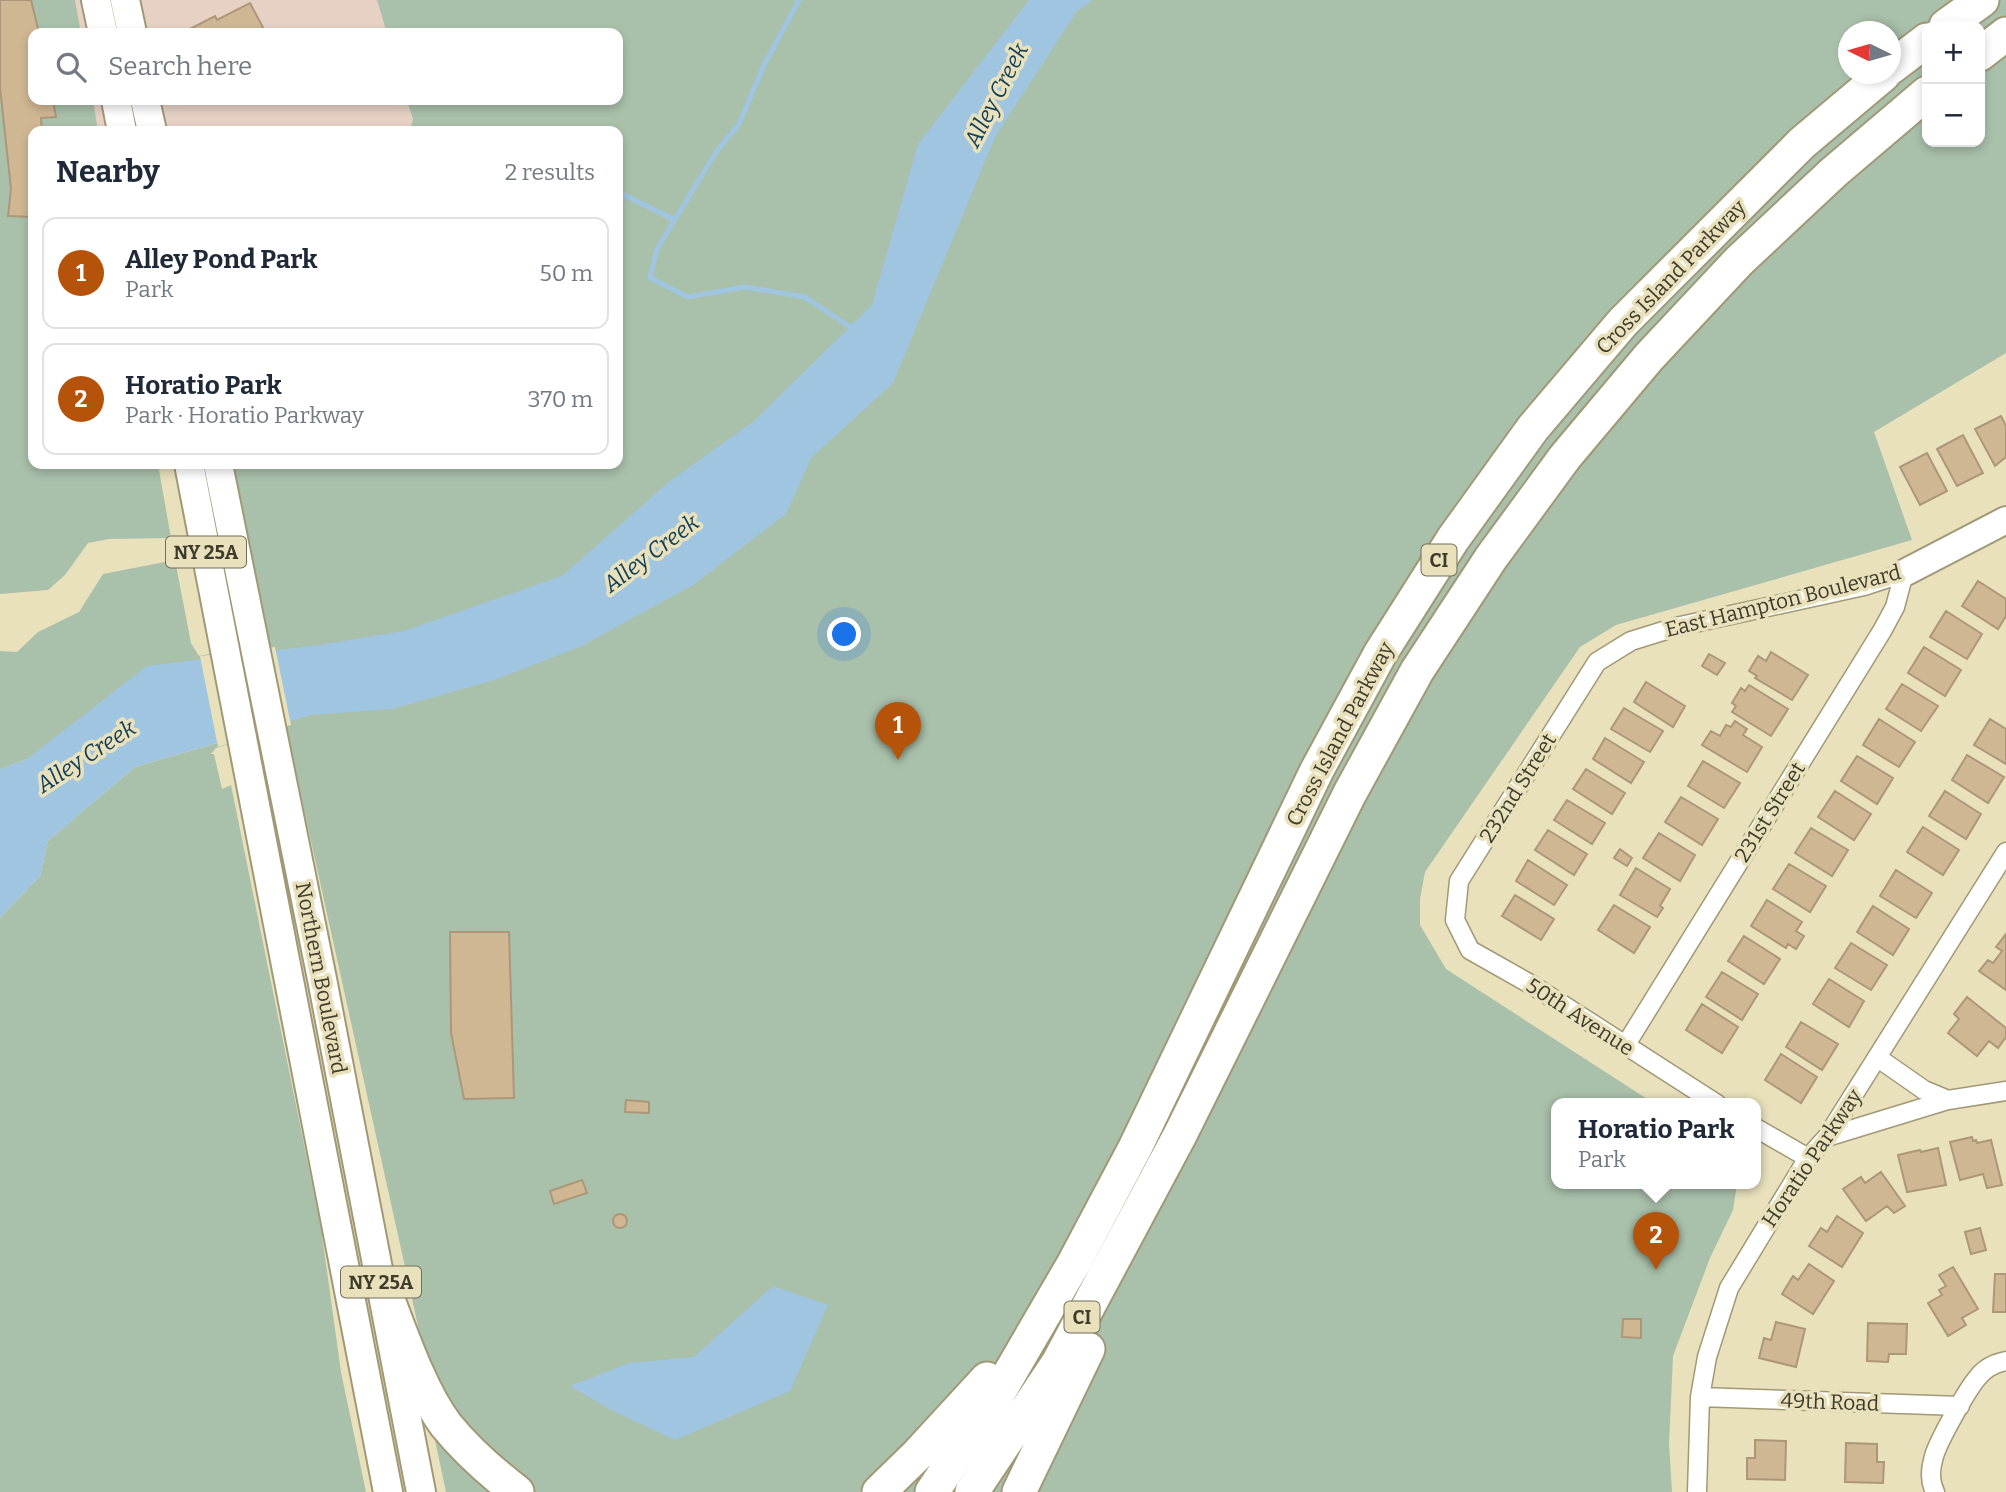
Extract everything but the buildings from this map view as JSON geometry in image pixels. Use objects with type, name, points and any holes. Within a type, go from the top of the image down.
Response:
[{"type":"highway","points":[[1953,21],[1982,0]]},
{"type":"highway","points":[[1985,50],[2006,34]]},
{"type":"highway","points":[[1901,60],[1922,44]]},
{"type":"highway","name":"Cross Island Parkway","points":[[932,1492],[996,1397],[1074,1263],[1135,1148],[1317,770],[1380,654],[1453,538],[1533,428],[1623,322],[1802,143],[1872,84]]},
{"type":"highway","name":"Cross Island Parkway","points":[[972,1492],[1058,1363],[1180,1135],[1350,793],[1417,671],[1491,558],[1565,457],[1657,347],[1739,261],[1833,172],[1922,97]]},
{"type":"highway","points":[[1018,1492],[1117,1291],[1180,1135]]},
{"type":"highway","points":[[879,1492],[978,1390],[1074,1263]]},
{"type":"highway","points":[[379,1277],[418,1374],[445,1423],[481,1464],[517,1492]]},
{"type":"main road","points":[[96,0],[102,28]]},
{"type":"main road","points":[[125,0],[131,28]]},
{"type":"main road","points":[[117,105],[121,126]]},
{"type":"main road","points":[[146,105],[151,126]]},
{"type":"main road","name":"Northern Boulevard","points":[[189,469],[247,755],[388,1492]]},
{"type":"main road","name":"Northern Boulevard","points":[[219,469],[421,1492]]},
{"type":"street","name":"East Hampton Boulevard","points":[[1597,662],[1631,641],[1676,626],[1864,586],[1905,573],[2006,520]]},
{"type":"street","name":"231st Street","points":[[1625,1046],[1882,631],[1895,607],[1905,573]]},
{"type":"street","name":"232nd Street","points":[[1455,920],[1459,881],[1597,662]]},
{"type":"street","name":"Horatio Parkway","points":[[1696,1492],[1700,1397],[1707,1357],[1729,1288],[1808,1158],[1828,1137],[2006,852]]},
{"type":"street","name":"50th Avenue","points":[[1455,920],[1470,950],[1532,985],[1707,1098]]},
{"type":"street","points":[[1878,1058],[1924,1090],[1948,1100]]},
{"type":"street","points":[[1828,1137],[1948,1100],[2006,1091]]},
{"type":"street","points":[[1761,1131],[1808,1158]]},
{"type":"street","points":[[1935,1492],[1930,1478],[1933,1457],[1960,1406],[1978,1377],[1988,1367],[2006,1361]]},
{"type":"street","name":"49th Road","points":[[1700,1397],[1960,1406]]},
{"type":"shaded area","points":[[75,0],[377,0],[391,28],[80,28]]},
{"type":"shaded area","points":[[94,105],[421,105],[414,126],[97,126]]},
{"type":"green space","points":[[0,0],[75,0],[80,28],[28,28],[28,105],[94,105],[97,126],[28,126],[28,469],[159,469],[171,538],[109,539],[88,543],[65,575],[48,590],[0,594]]},
{"type":"green space","points":[[377,0],[2006,0],[2006,353],[1874,432],[1912,540],[1616,625],[1580,647],[1425,872],[1420,899],[1420,925],[1446,969],[1646,1098],[1551,1098],[1551,1189],[1736,1189],[1733,1210],[1710,1258],[1673,1356],[1669,1444],[1672,1492],[446,1492],[432,1426],[443,1439],[286,728],[216,748],[211,754],[214,754],[222,789],[231,785],[321,1228],[341,1372],[366,1492],[0,1492],[0,918],[40,876],[48,841],[135,767],[285,723],[27,759],[0,769],[0,651],[17,652],[38,632],[79,612],[103,574],[175,560],[191,643],[199,656],[267,642],[229,469],[623,469],[623,126],[411,126],[413,119],[409,105],[623,105],[623,28],[385,28]]},
{"type":"water","name":"Alley Creek","points":[[1029,0],[1093,0],[1077,11],[996,135],[893,383],[811,458],[786,514],[693,585],[580,647],[491,681],[392,709],[311,715],[135,767],[48,841],[40,876],[0,918],[0,769],[27,759],[147,666],[320,645],[404,631],[562,576],[670,481],[754,421],[872,305],[918,144]]},
{"type":"water","points":[[773,1286],[828,1305],[790,1391],[675,1440],[611,1410],[570,1386],[629,1363],[694,1357]]},
{"type":"pier","points":[[275,647],[291,725],[218,747],[200,656]]},
{"type":"waterway","points":[[799,0],[764,65],[739,124],[716,152],[657,249],[650,278],[688,297],[745,287],[805,297],[855,330]]},
{"type":"waterway","points":[[623,194],[675,220]]},
{"type":"place","name":"Alley Pond Park","points":[[898,760]]},
{"type":"place","name":"Horatio Park","points":[[1656,1270]]}]
